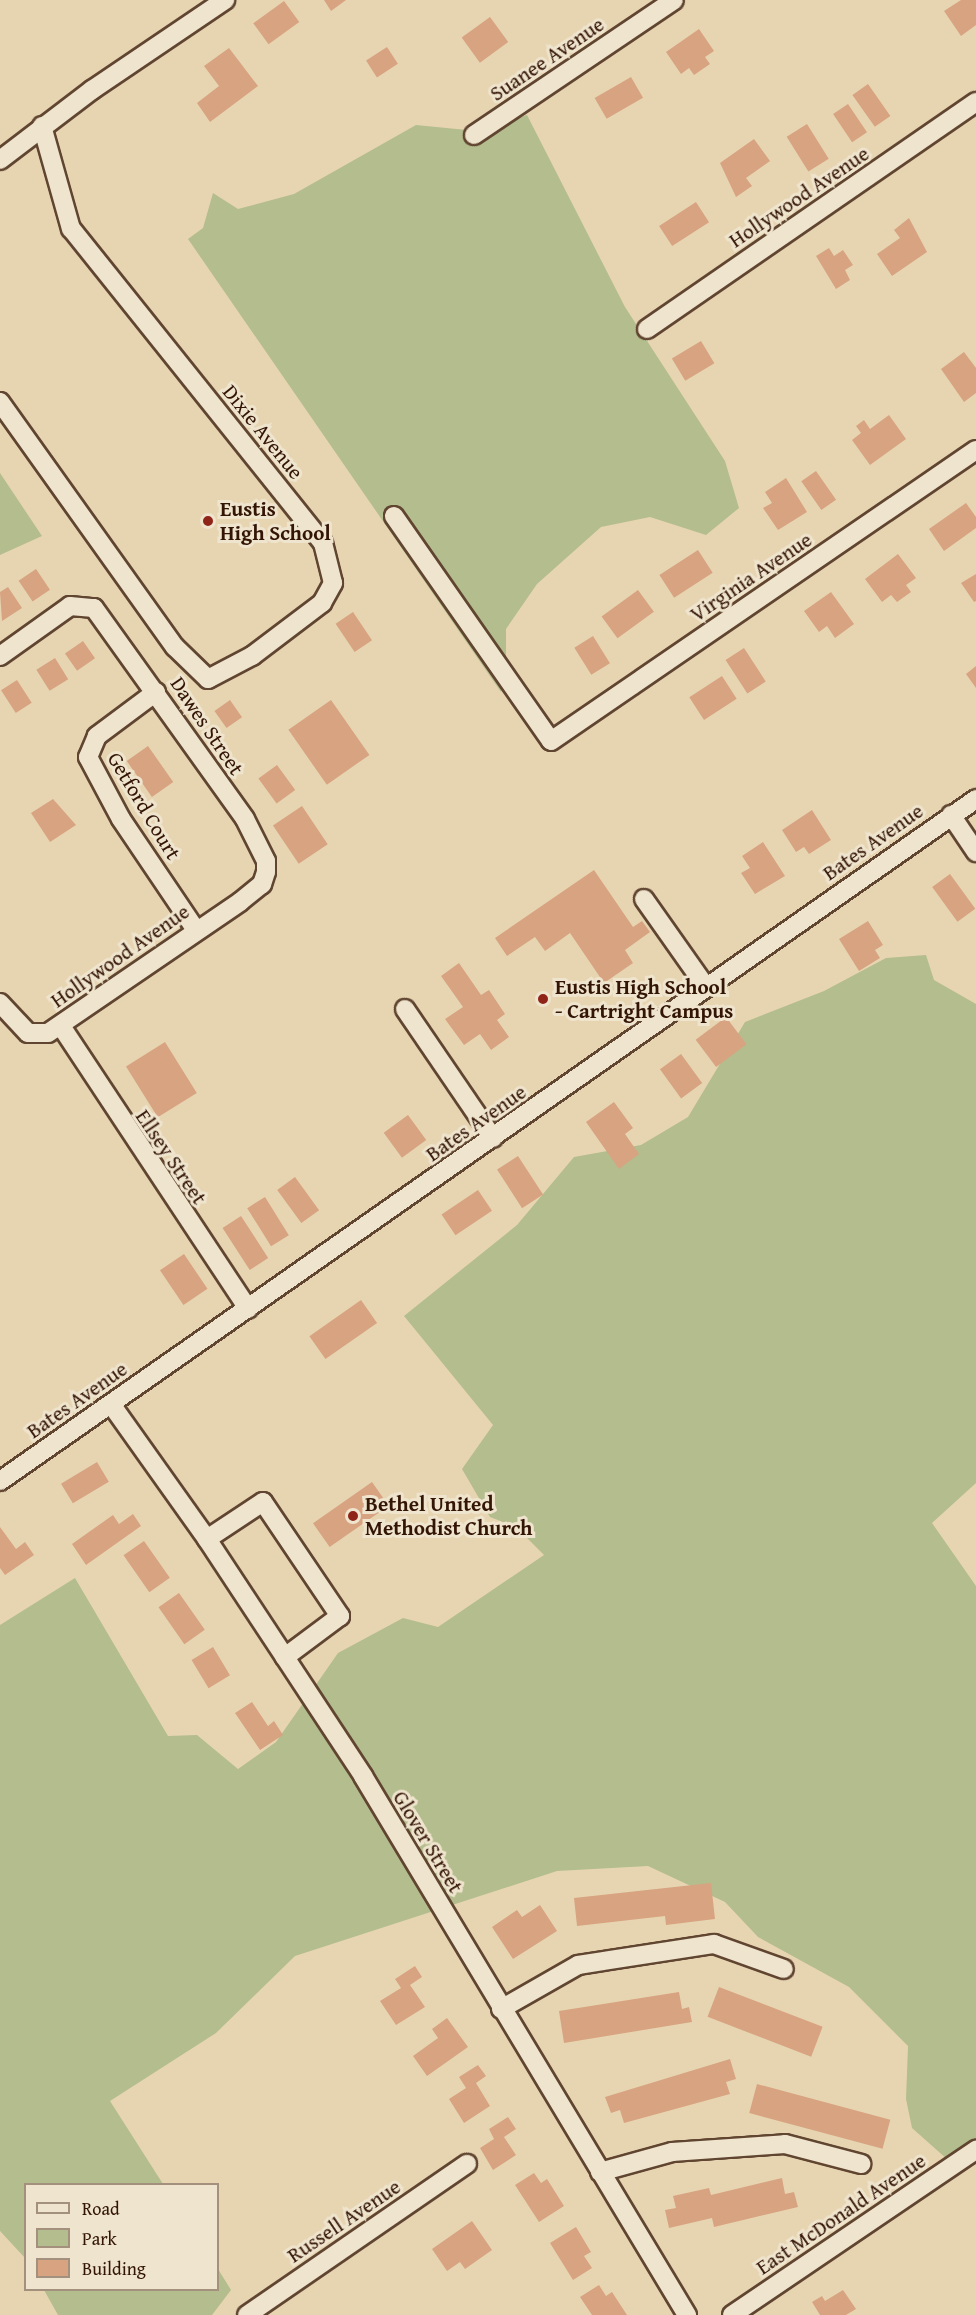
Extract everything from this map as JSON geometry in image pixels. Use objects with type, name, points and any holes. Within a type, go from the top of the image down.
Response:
[{"type":"street","points":[[0,160],[42,126],[225,0]]},
{"type":"street","name":"Suanee Avenue","points":[[474,135],[674,0]]},
{"type":"street","name":"Hollywood Avenue","points":[[646,329],[976,102]]},
{"type":"street","name":"Dixie Avenue","points":[[0,402],[175,647],[208,679],[252,656],[322,603],[333,583],[323,543],[71,229],[42,126]]},
{"type":"street","name":"Virginia Avenue","points":[[394,516],[551,741],[976,450]]},
{"type":"street","name":"Dawes Street","points":[[0,656],[70,606],[93,608],[156,692],[245,819],[266,861],[265,877]]},
{"type":"street","name":"Getford Court","points":[[156,692],[97,736],[88,757],[121,819],[196,930]]},
{"type":"street","name":"Bates Avenue","points":[[0,1481],[976,799]]},
{"type":"street","points":[[951,815],[976,852]]},
{"type":"street","name":"Hollywood Avenue","points":[[0,1003],[28,1033],[48,1033],[240,902],[265,877]]},
{"type":"street","points":[[644,899],[706,987]]},
{"type":"street","points":[[405,1010],[493,1138]]},
{"type":"street","name":"Ellsey Street","points":[[61,1026],[249,1309]]},
{"type":"street","name":"Glover Street","points":[[111,1404],[207,1539],[363,1776],[687,2315]]},
{"type":"street","points":[[207,1539],[263,1502],[340,1616],[285,1658]]},
{"type":"street","points":[[501,2009],[578,1965],[714,1944],[783,1969]]},
{"type":"street","points":[[600,2172],[672,2152],[785,2144],[861,2164]]},
{"type":"street","name":"East McDonald Avenue","points":[[732,2315],[976,2150]]},
{"type":"street","name":"Russell Avenue","points":[[247,2315],[467,2164]]},
{"type":"green space","points":[[527,115],[625,307],[725,461],[739,508],[706,535],[650,517],[601,527],[537,584],[506,629],[506,671],[501,692],[188,239],[203,228],[213,193],[238,209],[294,194],[416,125],[477,131]]},
{"type":"green space","points":[[0,473],[42,536],[0,555]]},
{"type":"green space","points":[[926,955],[934,980],[976,1004],[976,1483],[932,1523],[976,1586],[976,2157],[948,2160],[912,2128],[906,2099],[908,2046],[849,1987],[758,1937],[725,1902],[648,1866],[557,1871],[295,1956],[216,2033],[110,2101],[162,2183],[24,2183],[24,2257],[0,2231],[0,1625],[75,1578],[168,1736],[197,1735],[238,1769],[276,1742],[338,1653],[403,1618],[438,1627],[544,1555],[516,1527],[490,1517],[462,1469],[493,1425],[404,1316],[517,1225],[574,1157],[641,1145],[688,1117],[745,1022],[824,991],[886,958]]},
{"type":"green space","points":[[219,2271],[231,2290],[212,2315],[58,2315],[45,2291],[219,2291]]},
{"type":"building","points":[[324,0],[346,0],[331,11]]},
{"type":"building","points":[[961,0],[976,0],[976,25],[961,36],[944,11]]},
{"type":"building","points":[[284,1],[299,22],[269,44],[253,23]]},
{"type":"building","points":[[490,17],[508,42],[480,63],[462,38]]},
{"type":"building","points":[[699,29],[714,51],[705,57],[710,64],[694,75],[689,68],[681,74],[666,52]]},
{"type":"building","points":[[387,47],[398,64],[377,77],[366,61]]},
{"type":"building","points":[[229,48],[258,86],[210,122],[197,103],[219,86],[204,66]]},
{"type":"building","points":[[631,77],[643,98],[607,119],[595,98]]},
{"type":"building","points":[[868,84],[890,116],[875,127],[852,95]]},
{"type":"building","points":[[848,104],[867,132],[852,142],[833,114]]},
{"type":"building","points":[[807,124],[829,159],[808,171],[787,137]]},
{"type":"building","points":[[754,139],[770,161],[746,178],[752,186],[736,197],[720,163]]},
{"type":"building","points":[[696,202],[709,222],[672,246],[659,226]]},
{"type":"building","points":[[909,218],[927,252],[892,276],[877,254],[900,238],[894,230]]},
{"type":"building","points":[[829,248],[834,256],[843,250],[853,265],[845,270],[850,280],[836,289],[816,256]]},
{"type":"building","points":[[701,341],[714,363],[685,381],[672,359]]},
{"type":"building","points":[[964,352],[976,368],[976,393],[964,402],[941,369]]},
{"type":"building","points":[[889,415],[906,439],[870,465],[852,440],[861,433],[856,426],[864,420],[870,429]]},
{"type":"building","points":[[816,471],[836,500],[821,510],[801,481]]},
{"type":"building","points":[[786,478],[807,512],[778,530],[763,508],[772,503],[765,492]]},
{"type":"building","points":[[966,503],[976,517],[976,528],[944,551],[929,529]]},
{"type":"building","points":[[698,550],[713,573],[674,598],[659,575]]},
{"type":"building","points":[[898,554],[916,578],[906,585],[911,592],[897,602],[891,595],[882,602],[865,579]]},
{"type":"building","points":[[36,569],[50,590],[33,601],[19,581]]},
{"type":"building","points":[[976,574],[976,601],[974,602],[961,583]]},
{"type":"building","points":[[8,587],[22,608],[2,621],[0,592]]},
{"type":"building","points":[[638,590],[654,612],[617,638],[602,616]]},
{"type":"building","points":[[831,592],[854,624],[835,638],[827,626],[819,632],[804,611]]},
{"type":"building","points":[[353,612],[372,640],[355,652],[336,624]]},
{"type":"building","points":[[593,636],[610,663],[591,675],[574,648]]},
{"type":"building","points":[[83,641],[95,658],[77,671],[65,654]]},
{"type":"building","points":[[744,648],[766,682],[747,694],[726,660]]},
{"type":"building","points":[[55,658],[68,679],[50,691],[36,670]]},
{"type":"building","points":[[976,666],[976,688],[966,674]]},
{"type":"building","points":[[722,676],[737,699],[704,720],[689,697]]},
{"type":"building","points":[[17,680],[32,703],[16,713],[1,690]]},
{"type":"building","points":[[230,700],[242,717],[226,728],[214,711]]},
{"type":"building","points":[[331,700],[369,755],[327,785],[288,730]]},
{"type":"building","points":[[148,746],[173,782],[152,797],[127,761]]},
{"type":"building","points":[[277,765],[295,790],[277,804],[258,779]]},
{"type":"building","points":[[53,799],[76,825],[50,842],[31,813]]},
{"type":"building","points":[[302,806],[328,844],[299,864],[273,826]]},
{"type":"building","points":[[812,810],[831,840],[809,854],[804,847],[796,852],[782,830]]},
{"type":"building","points":[[763,842],[785,876],[755,894],[741,873],[750,868],[742,856]]},
{"type":"building","points":[[594,870],[633,927],[642,921],[650,932],[625,950],[633,963],[604,983],[570,933],[545,951],[535,937],[507,956],[495,938]]},
{"type":"building","points":[[950,874],[975,909],[957,922],[932,887]]},
{"type":"building","points":[[868,921],[883,945],[875,950],[880,958],[859,971],[839,939]]},
{"type":"building","points":[[459,963],[481,995],[489,990],[505,1014],[497,1020],[509,1037],[491,1050],[480,1034],[464,1045],[445,1019],[463,1007],[441,976]]},
{"type":"building","points":[[726,1017],[746,1044],[716,1067],[696,1040]]},
{"type":"building","points":[[165,1042],[197,1093],[158,1117],[126,1066]]},
{"type":"building","points":[[681,1054],[702,1083],[681,1098],[660,1069]]},
{"type":"building","points":[[614,1102],[633,1128],[625,1134],[639,1154],[619,1169],[586,1122]]},
{"type":"building","points":[[408,1115],[426,1140],[402,1158],[384,1133]]},
{"type":"building","points":[[518,1156],[543,1195],[522,1208],[497,1170]]},
{"type":"building","points":[[295,1177],[319,1210],[301,1223],[277,1190]]},
{"type":"building","points":[[478,1190],[492,1211],[456,1235],[442,1215]]},
{"type":"building","points":[[265,1197],[289,1235],[271,1246],[247,1208]]},
{"type":"building","points":[[241,1216],[268,1258],[250,1270],[223,1228]]},
{"type":"building","points":[[184,1254],[207,1289],[183,1305],[160,1270]]},
{"type":"building","points":[[361,1300],[377,1323],[325,1359],[309,1336]]},
{"type":"building","points":[[97,1462],[109,1482],[73,1503],[61,1484]]},
{"type":"building","points":[[372,1482],[389,1506],[330,1547],[313,1523]]},
{"type":"building","points":[[133,1514],[141,1526],[86,1565],[72,1544],[113,1515],[119,1524]]},
{"type":"building","points":[[0,1527],[16,1549],[25,1542],[34,1555],[5,1575],[0,1568]]},
{"type":"building","points":[[144,1541],[170,1578],[149,1592],[124,1555]]},
{"type":"building","points":[[179,1593],[205,1630],[184,1644],[159,1607]]},
{"type":"building","points":[[213,1647],[230,1675],[209,1688],[192,1660]]},
{"type":"building","points":[[252,1702],[268,1726],[274,1721],[283,1735],[260,1750],[235,1713]]},
{"type":"building","points":[[711,1883],[715,1919],[666,1925],[665,1916],[577,1926],[574,1898]]},
{"type":"building","points":[[540,1905],[557,1931],[513,1959],[492,1927],[517,1910],[522,1917]]},
{"type":"building","points":[[415,1966],[422,1977],[410,1985],[425,2007],[396,2025],[380,2001],[401,1988],[395,1979]]},
{"type":"building","points":[[719,1987],[823,2027],[811,2057],[708,2017]]},
{"type":"building","points":[[679,1992],[682,2009],[689,2007],[692,2022],[564,2043],[559,2011]]},
{"type":"building","points":[[447,2018],[468,2047],[427,2076],[413,2056],[438,2038],[432,2029]]},
{"type":"building","points":[[730,2059],[736,2079],[726,2082],[730,2094],[624,2123],[620,2110],[611,2113],[605,2097]]},
{"type":"building","points":[[478,2065],[486,2076],[476,2083],[490,2106],[464,2123],[449,2099],[466,2088],[459,2077]]},
{"type":"building","points":[[757,2084],[890,2120],[883,2149],[749,2113]]},
{"type":"building","points":[[508,2117],[516,2129],[504,2137],[516,2155],[493,2170],[480,2148],[494,2139],[489,2129]]},
{"type":"building","points":[[534,2173],[541,2183],[547,2179],[564,2206],[539,2222],[515,2185]]},
{"type":"building","points":[[782,2178],[785,2194],[794,2192],[798,2207],[714,2227],[712,2218],[669,2228],[665,2210],[676,2208],[673,2196],[709,2188],[711,2195]]},
{"type":"building","points":[[472,2221],[492,2250],[465,2269],[460,2262],[447,2271],[432,2249]]},
{"type":"building","points":[[576,2227],[591,2252],[584,2256],[592,2268],[573,2280],[550,2243]]},
{"type":"building","points":[[599,2285],[606,2296],[612,2292],[627,2315],[592,2315],[580,2297]]},
{"type":"building","points":[[843,2290],[856,2309],[846,2315],[820,2315],[812,2302],[822,2296],[825,2301]]},
{"type":"place","name":"Eustis High School","points":[[208,521]]},
{"type":"place","name":"Eustis High School - Cartright Campus","points":[[543,999]]},
{"type":"place","name":"Bethel United Methodist Church","points":[[353,1516]]}]
